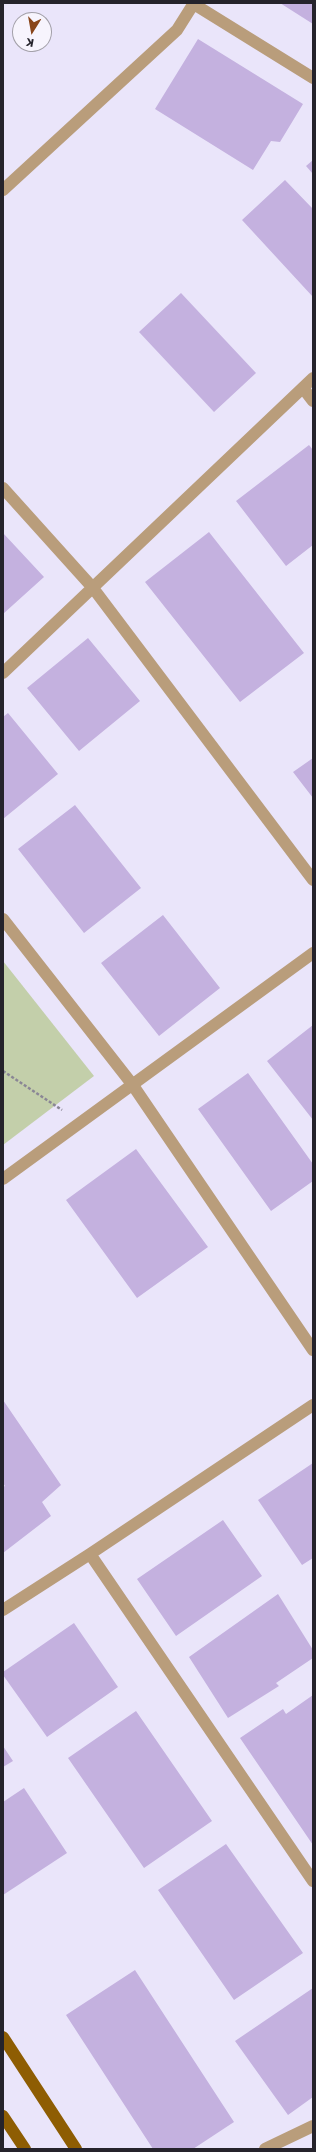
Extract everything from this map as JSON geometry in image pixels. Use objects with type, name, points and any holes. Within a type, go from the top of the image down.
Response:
[{"type":"main road","points":[[3,2037],[76,2149]]},
{"type":"main road","points":[[3,2116],[25,2149]]},
{"type":"street","points":[[3,190],[177,30],[194,3],[313,78]]},
{"type":"street","points":[[3,673],[313,378]]},
{"type":"street","points":[[303,388],[313,401]]},
{"type":"street","points":[[3,488],[93,588],[313,880]]},
{"type":"street","points":[[3,919],[132,1084],[313,1350]]},
{"type":"street","points":[[3,1179],[313,953]]},
{"type":"street","points":[[3,1610],[90,1554],[313,1405]]},
{"type":"street","points":[[90,1554],[313,1881]]},
{"type":"street","points":[[265,2149],[313,2126]]},
{"type":"path","points":[[3,1071],[81,1121]]},
{"type":"green space","points":[[3,961],[94,1076],[3,1145]]},
{"type":"building","points":[[280,3],[313,3],[313,24]]},
{"type":"building","points":[[198,39],[303,104],[280,142],[271,141],[253,170],[155,109]]},
{"type":"building","points":[[313,160],[313,174],[306,166]]},
{"type":"building","points":[[285,180],[313,209],[313,297],[242,220]]},
{"type":"building","points":[[181,293],[256,373],[214,412],[139,332]]},
{"type":"building","points":[[309,445],[313,450],[313,545],[286,566],[236,501]]},
{"type":"building","points":[[209,532],[304,653],[240,702],[145,582]]},
{"type":"building","points":[[3,533],[44,577],[3,614]]},
{"type":"building","points":[[88,638],[140,701],[79,751],[27,688]]},
{"type":"building","points":[[8,713],[58,774],[3,819],[3,717]]},
{"type":"building","points":[[313,758],[313,798],[293,772]]},
{"type":"building","points":[[75,805],[141,888],[84,933],[18,849]]},
{"type":"building","points":[[163,915],[220,988],[159,1036],[101,963]]},
{"type":"building","points":[[313,1025],[313,1120],[267,1061]]},
{"type":"building","points":[[248,1073],[313,1164],[313,1181],[271,1211],[198,1109]]},
{"type":"building","points":[[136,1149],[208,1247],[137,1298],[66,1200]]},
{"type":"building","points":[[3,1400],[61,1485],[42,1502],[51,1516],[3,1553],[3,1487],[5,1486],[3,1483]]},
{"type":"building","points":[[313,1463],[313,1558],[302,1565],[258,1500]]},
{"type":"building","points":[[223,1520],[262,1576],[176,1636],[137,1579]]},
{"type":"building","points":[[278,1594],[313,1650],[313,1658],[276,1683],[279,1686],[228,1718],[189,1657]]},
{"type":"building","points":[[74,1623],[118,1687],[47,1737],[3,1675],[3,1672]]},
{"type":"building","points":[[313,1695],[313,1845],[240,1738],[283,1709],[286,1714]]},
{"type":"building","points":[[136,1711],[212,1821],[144,1868],[68,1758]]},
{"type":"building","points":[[3,1746],[13,1761],[3,1767]]},
{"type":"building","points":[[24,1788],[67,1853],[3,1895],[3,1802]]},
{"type":"building","points":[[226,1844],[303,1953],[234,2000],[158,1890]]},
{"type":"building","points":[[135,1970],[234,2122],[193,2149],[153,2149],[66,2015]]},
{"type":"building","points":[[313,1988],[313,2097],[288,2115],[235,2041]]}]
